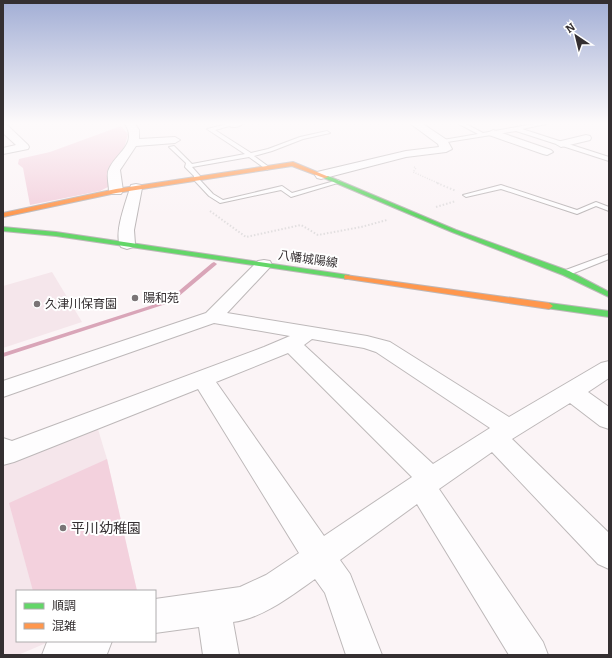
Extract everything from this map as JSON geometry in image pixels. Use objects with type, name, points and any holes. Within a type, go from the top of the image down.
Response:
[{"type":"street","points":[[116,192],[114,170],[126,155]]},
{"type":"street","points":[[321,175],[412,155]]},
{"type":"street","points":[[3,215],[59,202],[136,188],[293,164],[411,214],[566,273],[609,295]]},
{"type":"street","points":[[127,244],[126,230],[136,188]]},
{"type":"street","name":"八幡城陽線","points":[[3,229],[56,234],[609,314]]},
{"type":"street","points":[[3,390],[213,317],[264,265]]},
{"type":"street","points":[[213,317],[299,338],[367,342],[383,347],[501,433],[609,554]]},
{"type":"street","points":[[3,448],[5,456],[203,379],[299,338]]},
{"type":"street","points":[[299,338],[426,483],[530,655]]},
{"type":"street","points":[[156,616],[243,604],[278,586],[426,483],[501,433],[570,390],[609,368]]},
{"type":"street","points":[[203,379],[338,585],[364,655]]},
{"type":"street","points":[[570,390],[609,420]]},
{"type":"street","points":[[213,609],[221,655]]},
{"type":"street","points":[[60,655],[92,642]]},
{"type":"lane","points":[[182,155],[189,164],[188,166],[197,176],[196,179],[211,195],[222,202],[282,188],[291,195],[338,182]]},
{"type":"lane","points":[[188,166],[250,155],[266,168]]},
{"type":"lane","points":[[595,155],[609,159]]},
{"type":"lane","points":[[466,196],[501,187],[577,212],[596,204],[609,209]]},
{"type":"lane","points":[[566,273],[609,256]]},
{"type":"path","points":[[222,202],[207,208],[246,237],[301,225],[318,236],[411,214],[464,199],[466,196],[413,172],[416,168],[392,158]]},
{"type":"shaded area","points":[[38,155],[120,155],[116,161],[110,186],[100,191],[30,205],[23,168],[18,164],[19,159]]},
{"type":"shaded area","name":"久津川保育園","points":[[52,272],[82,322],[3,348],[3,286]]},
{"type":"shaded area","name":"平川幼稚園","points":[[97,426],[107,459],[137,590],[16,590],[16,642],[49,642],[18,655],[3,655],[3,465]]},
{"type":"shaded area","name":"平川幼稚園","points":[[107,459],[137,590],[33,590],[9,503]]},
{"type":"waterway","points":[[3,355],[170,301],[214,264]]},
{"type":"traffic: fast","points":[[326,177],[454,231],[566,273],[609,295]]},
{"type":"traffic: fast","points":[[3,229],[56,234],[348,277]]},
{"type":"traffic: fast","points":[[549,306],[609,314]]},
{"type":"traffic: slow","points":[[3,215],[116,191],[293,164],[326,177]]},
{"type":"traffic: slow","points":[[348,277],[549,306]]},
{"type":"place","name":"陽和苑","points":[[135,298]]},
{"type":"place","name":"久津川保育園","points":[[37,304]]},
{"type":"place","name":"平川幼稚園","points":[[63,528]]}]
